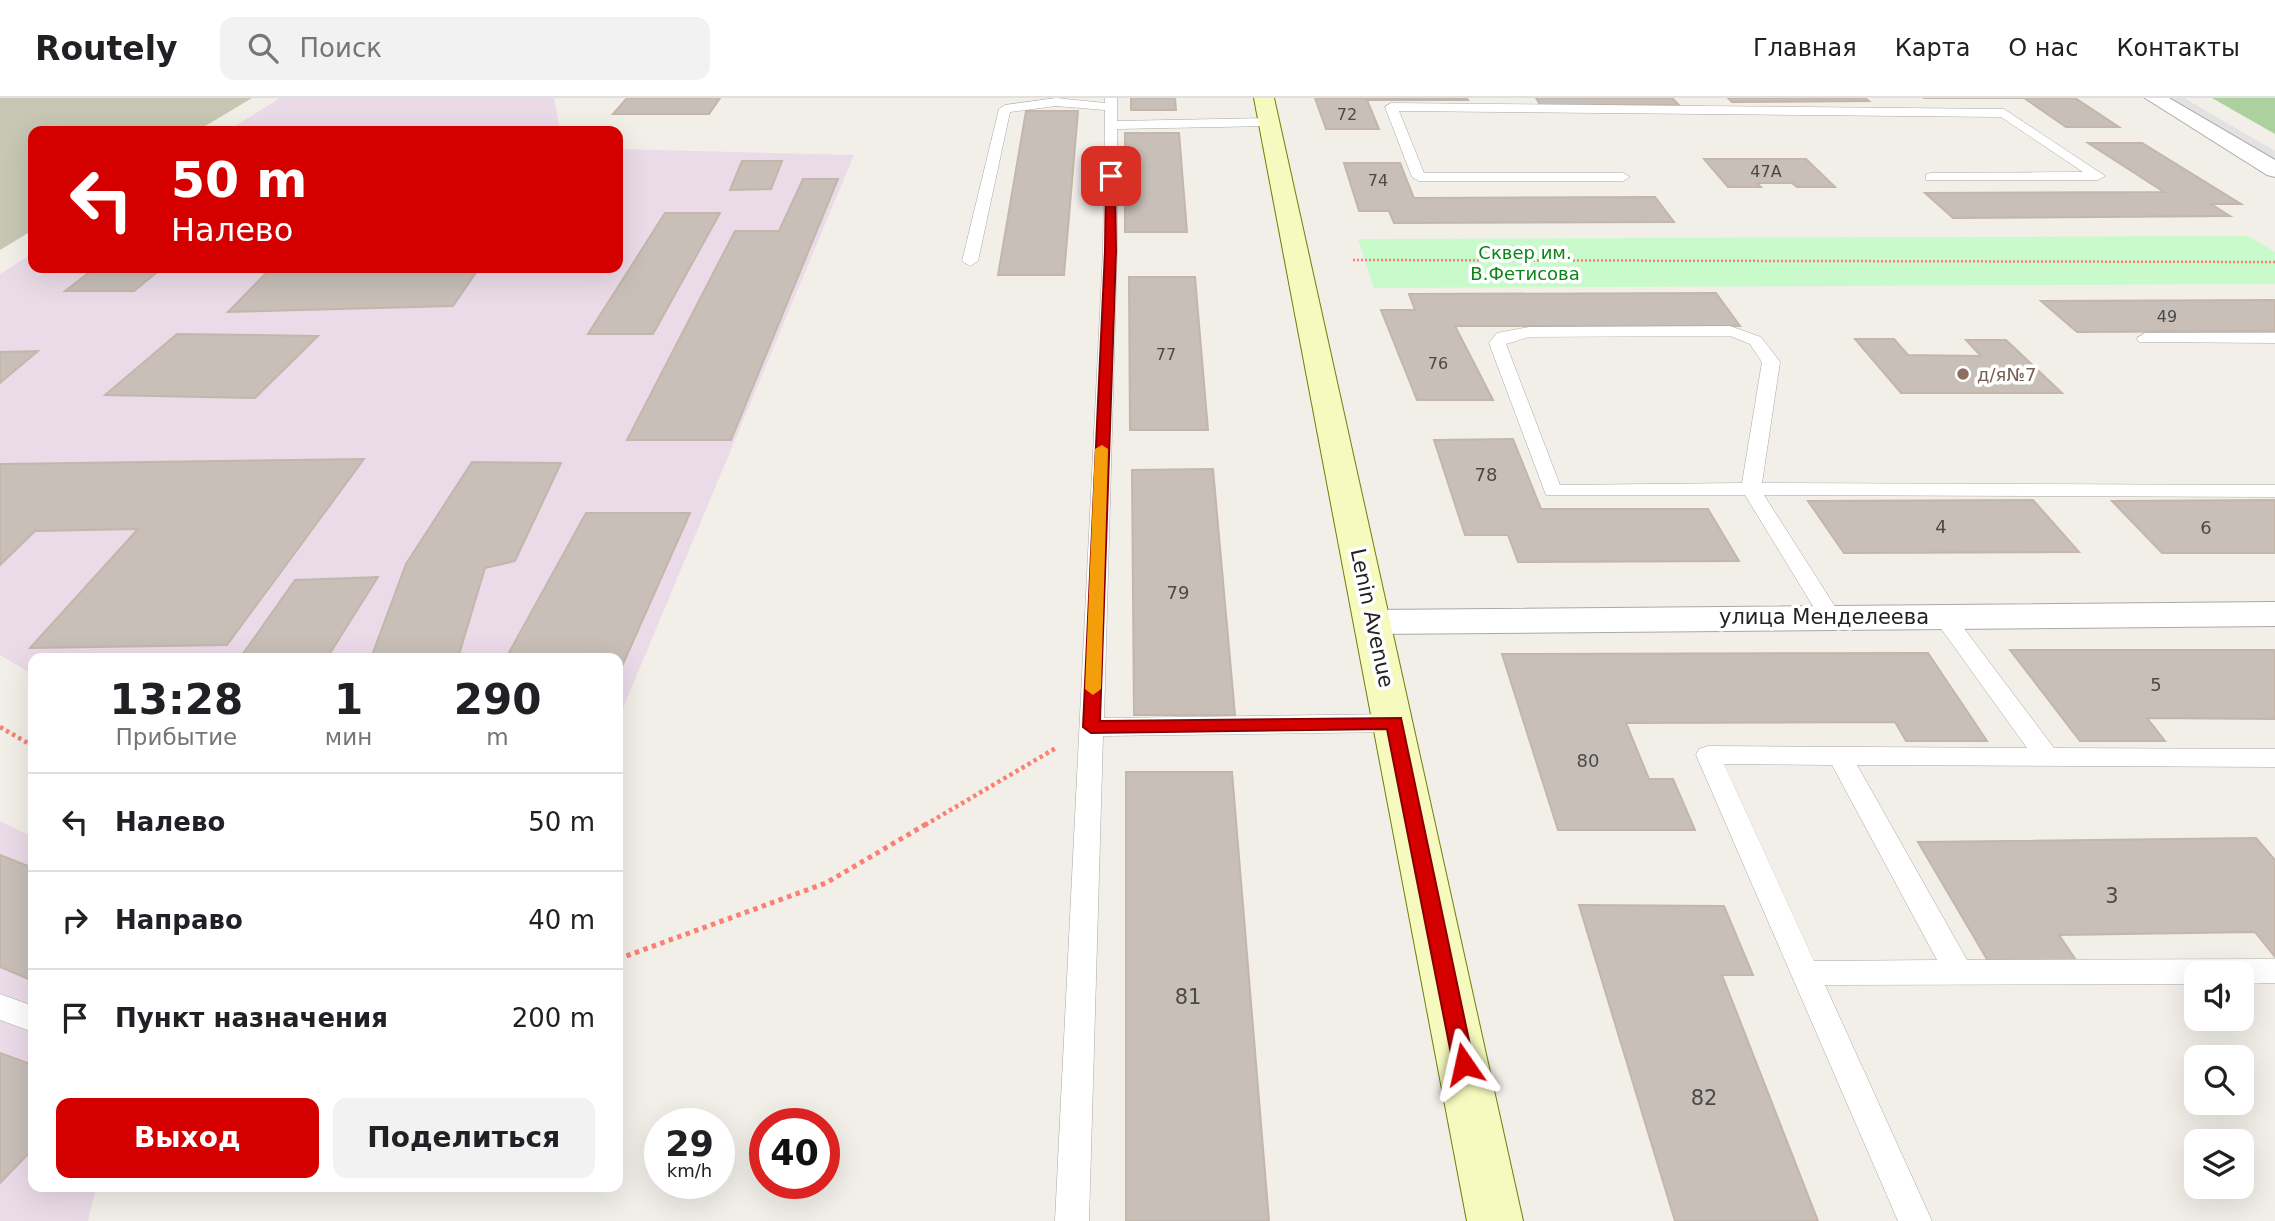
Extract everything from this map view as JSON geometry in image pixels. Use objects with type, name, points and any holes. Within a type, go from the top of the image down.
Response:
[{"type":"street","points":[[2155,98],[2275,170]]},
{"type":"street","name":"Lenin Avenue","points":[[1266,110],[1395,723],[1495,1221]]},
{"type":"street","name":"улица Менделеева","points":[[1373,622],[2275,614]]},
{"type":"lane","points":[[1893,98],[1910,112]]},
{"type":"lane","points":[[970,261],[1005,109],[1056,102],[1111,110],[1266,110]]},
{"type":"lane","points":[[1623,177],[1419,177],[1391,107],[1500,103],[2004,113],[2098,176],[1931,177]]},
{"type":"lane","points":[[1072,1221],[1110,251],[1111,110]]},
{"type":"lane","points":[[1830,616],[1751,489],[1771,362],[1766,348],[1758,341],[1730,331],[1529,331],[1503,337],[1497,343],[1553,491],[1751,489],[2275,491]]},
{"type":"lane","points":[[2145,338],[2275,338]]},
{"type":"lane","points":[[1943,616],[2048,757]]},
{"type":"lane","points":[[1091,727],[1395,723]]},
{"type":"lane","points":[[1915,1221],[1708,755],[2275,758]]},
{"type":"lane","points":[[1840,756],[1958,971]]},
{"type":"lane","points":[[1806,973],[2275,971]]},
{"type":"lane","points":[[0,1007],[28,1017]]},
{"type":"path","points":[[1353,260],[2275,262]]},
{"type":"path","points":[[0,727],[28,743]]},
{"type":"path","points":[[623,957],[826,883],[1091,727]]},
{"type":"shaded area","points":[[0,98],[252,98],[205,126],[28,126],[28,233],[0,250]]},
{"type":"shaded area","points":[[280,98],[554,98],[559,126],[235,126]]},
{"type":"shaded area","points":[[2167,98],[2184,98],[2275,151],[2275,162]]},
{"type":"shaded area","points":[[623,149],[854,155],[623,708],[623,653],[28,653],[28,672],[0,655],[0,274],[28,256],[28,273],[623,273]]},
{"type":"shaded area","points":[[0,821],[28,835],[28,1192],[95,1192],[88,1221],[0,1221]]},
{"type":"green space","points":[[2212,98],[2275,98],[2275,134]]},
{"type":"green space","name":"Сквер им. В.Фетисова","points":[[2248,236],[2275,252],[2275,284],[1374,288],[1358,239]]},
{"type":"building","points":[[627,98],[720,98],[709,114],[613,114]]},
{"type":"building","points":[[1131,98],[1175,98],[1176,110],[1131,110]]},
{"type":"building","points":[[1315,98],[1468,100],[1367,100],[1379,129],[1326,129]]},
{"type":"building","points":[[1536,98],[1672,98],[1679,105],[1541,106]]},
{"type":"building","points":[[1728,98],[1865,98],[1869,101],[1732,102]]},
{"type":"building","points":[[2024,98],[2075,98],[2119,127],[2066,127]]},
{"type":"building","points":[[1026,111],[1078,111],[1064,275],[998,275]]},
{"type":"building","points":[[1125,133],[1179,133],[1187,232],[1125,232]]},
{"type":"building","points":[[2088,143],[2142,143],[2241,204],[2211,204],[2230,216],[1953,218],[1925,193],[2164,192]]},
{"type":"building","points":[[1704,159],[1806,159],[1835,187],[1757,183],[1761,187],[1728,187]]},
{"type":"building","points":[[742,161],[782,161],[771,189],[730,190]]},
{"type":"building","points":[[1344,163],[1400,163],[1414,198],[1655,197],[1674,222],[1394,223],[1389,211],[1359,211]]},
{"type":"building","points":[[803,179],[838,179],[731,440],[627,440],[735,231],[779,231]]},
{"type":"building","points":[[665,213],[720,213],[653,334],[588,334]]},
{"type":"building","points":[[88,273],[156,273],[134,291],[65,291]]},
{"type":"building","points":[[266,273],[476,273],[453,306],[228,312]]},
{"type":"building","points":[[1129,277],[1195,277],[1208,430],[1130,430]]},
{"type":"building","points":[[1716,293],[1740,326],[1455,326],[1493,400],[1417,400],[1381,310],[1415,310],[1409,294]]},
{"type":"building","points":[[2275,300],[2275,331],[2077,332],[2041,301]]},
{"type":"building","points":[[177,334],[318,336],[255,398],[105,395]]},
{"type":"building","name":"д/я№7","points":[[1855,339],[1894,339],[1908,355],[1981,356],[1966,340],[2006,340],[2062,393],[1901,393]]},
{"type":"building","points":[[38,351],[0,383],[0,352]]},
{"type":"building","points":[[1513,439],[1541,509],[1708,509],[1739,561],[1518,562],[1508,535],[1465,535],[1434,440]]},
{"type":"building","points":[[364,459],[227,645],[30,648],[138,529],[35,531],[0,565],[0,464]]},
{"type":"building","points":[[472,462],[561,463],[515,561],[485,568],[460,653],[373,653],[406,564]]},
{"type":"building","points":[[1213,469],[1235,715],[1134,715],[1132,470]]},
{"type":"building","points":[[2033,500],[2079,552],[1844,553],[1808,501]]},
{"type":"building","points":[[2275,500],[2275,553],[2162,553],[2112,501]]},
{"type":"building","points":[[586,513],[690,513],[623,664],[623,653],[509,653]]},
{"type":"building","points":[[378,577],[330,653],[244,653],[295,580]]},
{"type":"building","points":[[2010,650],[2275,650],[2275,719],[2147,718],[2165,741],[2080,741]]},
{"type":"building","points":[[1928,653],[1987,741],[1906,741],[1895,722],[1626,723],[1649,779],[1673,779],[1695,830],[1558,830],[1502,654]]},
{"type":"building","points":[[1126,772],[1232,772],[1269,1221],[1126,1221]]},
{"type":"building","points":[[2256,838],[2275,860],[2275,957],[2255,932],[2059,935],[2076,960],[1988,961],[1918,842]]},
{"type":"building","points":[[0,855],[28,866],[28,979],[0,967]]},
{"type":"building","points":[[1579,905],[1724,906],[1753,975],[1722,975],[1818,1221],[1675,1221]]},
{"type":"building","points":[[0,1053],[28,1063],[28,1154],[0,1183]]},
{"type":"slow traffic","points":[[1093,689],[1102,449]]},
{"type":"place","name":"д/я№7","points":[[1963,374]]},
{"type":"route","points":[[1111,176],[1091,727],[1395,723],[1464,1064]]}]
